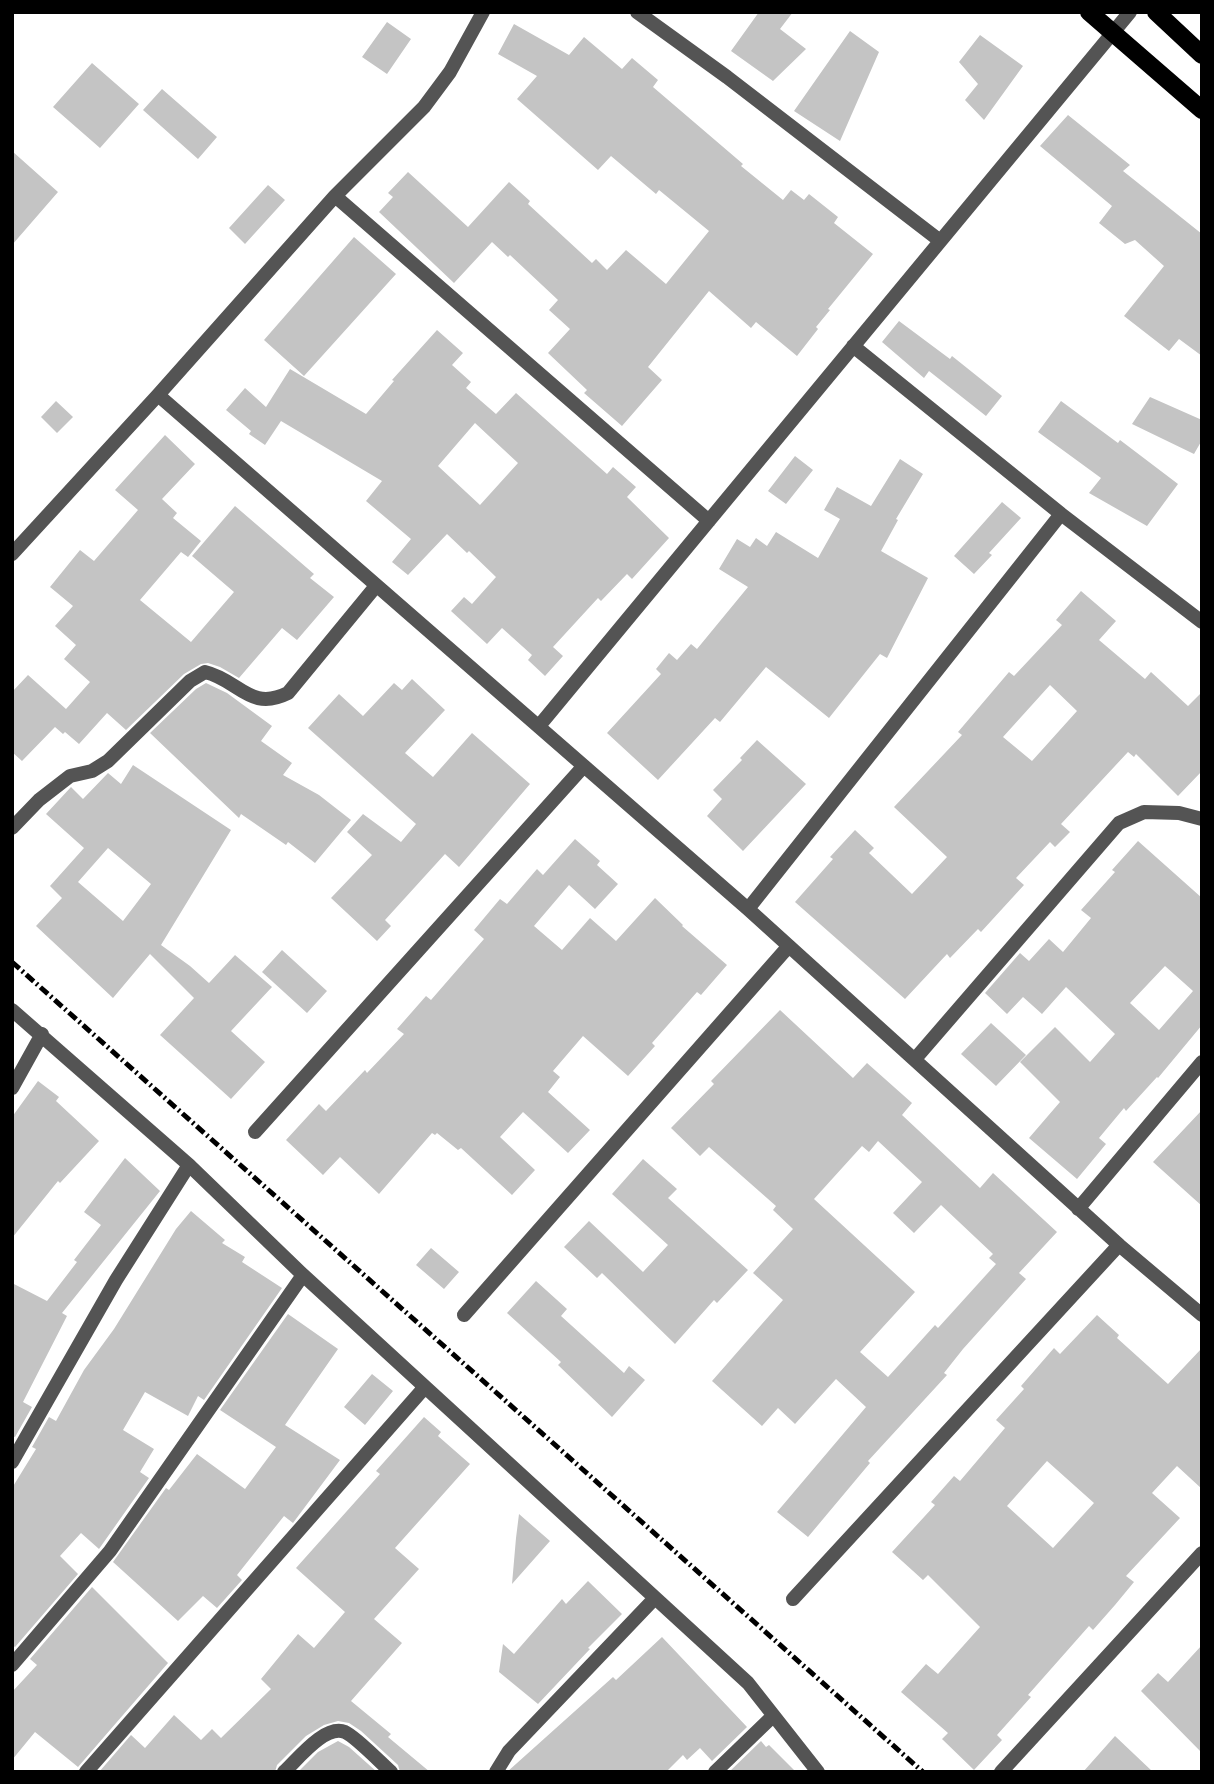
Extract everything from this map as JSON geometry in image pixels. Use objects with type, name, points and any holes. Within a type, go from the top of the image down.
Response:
[{"type":"main road","points":[[1089,12],[1202,110]]},
{"type":"main road","points":[[1156,12],[1202,55]]},
{"type":"street","points":[[12,554],[335,196],[424,107],[450,72],[483,12]]},
{"type":"street","points":[[637,12],[738,85],[939,240]]},
{"type":"street","points":[[539,726],[1130,12]]},
{"type":"street","points":[[335,196],[709,521]]},
{"type":"street","points":[[853,346],[1060,514],[1202,622]]},
{"type":"street","points":[[158,395],[748,909],[1078,1209],[1202,1315]]},
{"type":"street","points":[[748,909],[1060,514]]},
{"type":"street","points":[[12,828],[40,800],[70,776],[92,771],[108,761],[190,681],[205,672],[217,675],[255,698],[274,700],[288,693],[376,586]]},
{"type":"street","points":[[255,1132],[583,767]]},
{"type":"street","points":[[915,1059],[1119,823],[1144,812],[1179,813],[1202,819]]},
{"type":"street","points":[[464,1315],[788,947]]},
{"type":"street","points":[[12,1010],[189,1165],[303,1275],[748,1683],[818,1772]]},
{"type":"street","points":[[12,1088],[41,1034]]},
{"type":"street","points":[[1078,1209],[1202,1062]]},
{"type":"street","points":[[12,1462],[116,1280],[189,1165]]},
{"type":"street","points":[[793,1599],[1119,1245]]},
{"type":"street","points":[[12,1665],[110,1551],[303,1275]]},
{"type":"street","points":[[86,1772],[425,1387]]},
{"type":"street","points":[[1001,1772],[1202,1553]]},
{"type":"street","points":[[496,1772],[509,1751],[655,1598]]},
{"type":"street","points":[[715,1772],[773,1716]]},
{"type":"street","points":[[284,1772],[319,1738],[333,1730],[346,1732],[391,1772]]},
{"type":"building","points":[[759,12],[793,12],[780,29],[806,49],[773,81],[731,51]]},
{"type":"building","points":[[387,22],[411,39],[387,74],[362,57]]},
{"type":"building","points":[[514,24],[569,55],[584,37],[622,69],[632,58],[658,80],[653,87],[743,164],[741,166],[783,200],[791,190],[804,200],[809,194],[838,217],[834,223],[873,254],[828,309],[830,310],[816,327],[818,329],[797,356],[756,322],[751,328],[709,291],[648,367],[662,380],[622,426],[584,393],[587,390],[548,353],[570,329],[549,310],[558,300],[510,255],[508,257],[492,242],[454,283],[379,212],[393,197],[388,193],[408,172],[468,227],[509,182],[530,201],[528,204],[592,263],[596,259],[607,270],[626,250],[666,284],[709,231],[659,190],[656,194],[611,156],[598,170],[517,99],[537,76],[498,54]]},
{"type":"building","points":[[850,31],[879,52],[840,141],[794,111]]},
{"type":"building","points":[[980,35],[1023,66],[984,120],[965,100],[978,84],[959,62]]},
{"type":"building","points":[[92,63],[139,104],[100,148],[53,107]]},
{"type":"building","points":[[162,89],[217,137],[198,159],[143,110]]},
{"type":"building","points":[[1068,115],[1130,165],[1123,171],[1202,234],[1202,356],[1179,339],[1169,351],[1124,316],[1164,266],[1135,240],[1125,244],[1099,223],[1112,206],[1040,146]]},
{"type":"building","points":[[12,151],[58,192],[12,245]]},
{"type":"building","points":[[268,185],[285,200],[245,244],[229,228]]},
{"type":"building","points":[[354,237],[396,274],[304,376],[264,340]]},
{"type":"building","points":[[899,321],[950,359],[952,356],[1002,396],[986,416],[929,371],[924,378],[882,342]]},
{"type":"building","points":[[437,330],[463,353],[452,365],[471,382],[466,388],[496,414],[516,393],[607,474],[613,467],[636,487],[627,497],[669,538],[632,579],[627,574],[601,601],[598,598],[553,647],[563,656],[545,676],[528,660],[532,655],[502,628],[487,644],[451,611],[464,597],[472,604],[496,577],[469,551],[467,553],[447,534],[408,575],[392,562],[411,539],[366,501],[382,481],[281,421],[265,445],[249,434],[251,431],[226,410],[245,388],[266,407],[290,369],[366,414],[394,381],[392,380]],"holes":[[[475,423],[518,463],[480,505],[438,466]]]},
{"type":"building","points":[[1150,397],[1202,420],[1202,440],[1194,454],[1132,424]]},
{"type":"building","points":[[56,401],[73,417],[57,433],[41,417]]},
{"type":"building","points":[[1061,401],[1118,443],[1120,440],[1178,484],[1147,526],[1089,493],[1101,478],[1038,432]]},
{"type":"building","points":[[165,435],[195,464],[162,499],[177,513],[173,518],[201,541],[188,557],[181,552],[140,600],[191,642],[234,592],[192,556],[235,506],[314,574],[310,578],[334,597],[297,640],[282,628],[239,678],[220,667],[201,664],[184,674],[126,730],[107,713],[79,744],[55,727],[22,761],[12,752],[12,692],[28,675],[66,709],[90,682],[64,659],[76,645],[55,626],[73,606],[50,587],[80,550],[94,561],[138,510],[115,490]]},
{"type":"building","points":[[795,456],[813,470],[786,504],[768,491]]},
{"type":"building","points":[[900,459],[923,474],[896,519],[898,520],[881,551],[928,578],[887,658],[880,654],[829,718],[766,667],[720,722],[715,718],[658,780],[607,733],[661,674],[656,669],[669,653],[677,660],[691,644],[697,649],[748,587],[719,569],[737,539],[750,547],[756,538],[767,546],[776,532],[818,558],[840,519],[824,510],[837,487],[871,506]]},
{"type":"building","points":[[1002,502],[1021,518],[974,574],[954,556]]},
{"type":"building","points":[[1081,591],[1116,621],[1099,640],[1145,679],[1151,672],[1188,706],[1202,692],[1202,771],[1178,796],[1136,754],[1134,757],[1128,752],[1061,824],[1070,832],[1055,847],[1050,842],[1016,878],[1024,885],[981,932],[978,929],[950,958],[947,954],[905,999],[795,902],[855,830],[874,848],[869,853],[912,894],[947,857],[894,807],[962,735],[958,732],[1009,672],[1014,676],[1062,625],[1056,620]],"holes":[[[1050,685],[1077,711],[1032,761],[1003,737]]]},
{"type":"building","points":[[412,679],[445,710],[405,753],[433,777],[472,733],[530,784],[459,867],[445,854],[385,920],[391,926],[377,941],[331,898],[372,855],[347,832],[363,814],[401,842],[416,824],[308,728],[339,694],[363,716],[394,683],[402,690]]},
{"type":"building","points":[[206,683],[227,693],[272,726],[261,741],[292,763],[283,775],[319,795],[351,820],[315,863],[288,842],[286,845],[241,814],[239,818],[150,733],[196,689]]},
{"type":"building","points":[[757,740],[806,784],[743,851],[707,816],[722,799],[713,790]]},
{"type":"building","points":[[133,765],[231,830],[161,945],[209,983],[235,955],[272,987],[231,1031],[265,1062],[231,1099],[160,1035],[194,998],[150,954],[113,998],[36,926],[62,898],[50,886],[84,848],[46,814],[71,787],[83,799],[108,773],[121,784]],"holes":[[[108,848],[151,884],[123,921],[78,882]]]},
{"type":"building","points":[[575,839],[600,861],[597,865],[618,884],[595,909],[569,885],[534,926],[562,950],[590,918],[616,941],[655,898],[682,926],[727,965],[701,995],[697,992],[652,1043],[655,1046],[628,1076],[583,1036],[553,1071],[560,1077],[548,1092],[590,1130],[568,1153],[523,1112],[500,1137],[535,1170],[512,1195],[461,1148],[458,1150],[437,1133],[432,1133],[379,1194],[340,1157],[323,1175],[286,1140],[319,1104],[326,1111],[404,1034],[397,1029],[426,996],[431,1000],[484,939],[474,930],[500,899],[507,904],[537,869],[543,875]]},
{"type":"building","points":[[1138,841],[1202,898],[1202,1025],[1158,1078],[1126,1111],[1124,1108],[1099,1138],[1106,1144],[1077,1179],[1029,1138],[1060,1102],[1020,1062],[1055,1027],[1090,1062],[1115,1034],[1066,987],[1042,1014],[1023,997],[1007,1014],[985,993],[1020,953],[1029,961],[1049,939],[1063,952],[1091,918],[1081,910],[1115,872],[1112,870]],"holes":[[[1165,966],[1193,991],[1159,1030],[1130,1003]]]},
{"type":"building","points":[[282,950],[327,991],[307,1013],[262,972]]},
{"type":"building","points":[[780,1010],[853,1078],[867,1063],[912,1103],[902,1115],[980,1188],[993,1173],[1057,1232],[1019,1273],[1026,1279],[963,1349],[944,1373],[947,1375],[868,1461],[870,1463],[808,1537],[777,1512],[866,1407],[836,1379],[795,1424],[778,1408],[762,1426],[712,1381],[783,1300],[753,1273],[793,1229],[773,1210],[776,1206],[709,1147],[700,1156],[671,1128],[714,1084],[711,1081]],"holes":[[[878,1141],[922,1182],[893,1213],[914,1233],[941,1205],[993,1254],[989,1258],[996,1264],[938,1328],[935,1325],[888,1377],[860,1352],[915,1292],[814,1199],[862,1146],[869,1152]]]},
{"type":"building","points":[[991,1023],[1026,1055],[996,1086],[961,1054]]},
{"type":"building","points":[[38,1081],[59,1097],[56,1101],[99,1141],[60,1183],[58,1181],[12,1238],[12,1117]]},
{"type":"building","points":[[1202,1110],[1202,1206],[1153,1162]]},
{"type":"building","points":[[125,1158],[160,1191],[62,1313],[67,1316],[23,1402],[32,1407],[15,1437],[12,1436],[12,1283],[47,1301],[101,1225],[84,1212]]},
{"type":"building","points":[[643,1159],[677,1189],[668,1198],[748,1270],[717,1303],[714,1300],[675,1344],[602,1273],[597,1278],[564,1247],[589,1221],[643,1272],[668,1245],[612,1194]]},
{"type":"building","points":[[191,1211],[225,1240],[222,1243],[245,1257],[242,1262],[282,1288],[204,1400],[198,1396],[188,1416],[145,1392],[123,1430],[154,1449],[140,1472],[149,1478],[99,1549],[81,1533],[60,1556],[78,1574],[15,1647],[12,1645],[12,1488],[36,1449],[32,1447],[49,1417],[56,1421],[84,1370],[114,1329],[176,1229]]},
{"type":"building","points":[[431,1248],[459,1272],[444,1289],[416,1265]]},
{"type":"building","points":[[536,1281],[567,1309],[561,1316],[624,1373],[629,1366],[645,1380],[612,1417],[558,1365],[561,1362],[507,1313]]},
{"type":"building","points":[[288,1314],[338,1349],[285,1425],[340,1460],[293,1523],[284,1516],[237,1575],[242,1580],[217,1608],[203,1596],[178,1621],[113,1562],[166,1488],[169,1490],[197,1454],[245,1489],[276,1447],[220,1410]]},
{"type":"building","points":[[1097,1315],[1119,1335],[1117,1338],[1168,1384],[1202,1348],[1202,1489],[1177,1466],[1152,1493],[1180,1518],[1126,1576],[1134,1582],[1115,1605],[1093,1630],[1089,1626],[1028,1695],[1031,1697],[997,1735],[1002,1740],[974,1770],[942,1739],[948,1733],[901,1692],[926,1664],[938,1674],[980,1627],[928,1575],[923,1580],[892,1552],[935,1505],[931,1502],[954,1476],[960,1481],[1005,1428],[996,1420],[1024,1389],[1021,1386],[1054,1348],[1060,1354]],"holes":[[[1047,1461],[1094,1503],[1053,1548],[1007,1506]]]},
{"type":"building","points":[[372,1374],[393,1391],[365,1425],[344,1407]]},
{"type":"building","points":[[424,1417],[441,1432],[438,1436],[470,1464],[395,1548],[419,1569],[374,1619],[402,1643],[351,1701],[391,1734],[388,1737],[430,1772],[400,1772],[398,1765],[361,1731],[349,1723],[338,1721],[324,1725],[306,1736],[277,1765],[275,1772],[99,1772],[131,1735],[145,1748],[174,1715],[201,1740],[212,1729],[221,1738],[271,1689],[261,1679],[298,1634],[314,1648],[345,1612],[296,1568],[380,1474],[376,1471]]},
{"type":"building","points":[[519,1514],[550,1541],[512,1584],[516,1538]]},
{"type":"building","points":[[588,1581],[622,1614],[538,1704],[499,1672],[503,1644],[514,1654],[562,1599],[566,1604]]},
{"type":"building","points":[[92,1587],[168,1663],[78,1767],[35,1732],[12,1760],[12,1692],[37,1665],[30,1659]]},
{"type":"building","points":[[662,1637],[747,1727],[712,1761],[700,1748],[687,1760],[683,1755],[666,1772],[507,1772],[613,1677],[616,1680]]},
{"type":"building","points":[[1202,1645],[1202,1753],[1141,1691],[1158,1673],[1168,1682]]},
{"type":"building","points":[[1115,1736],[1153,1772],[1083,1772]]},
{"type":"building","points":[[338,1741],[349,1747],[377,1772],[298,1772],[318,1752]]},
{"type":"building","points":[[761,1741],[766,1747],[769,1745],[796,1772],[729,1772]]},
{"type":"railway","points":[[12,962],[923,1772]]}]
